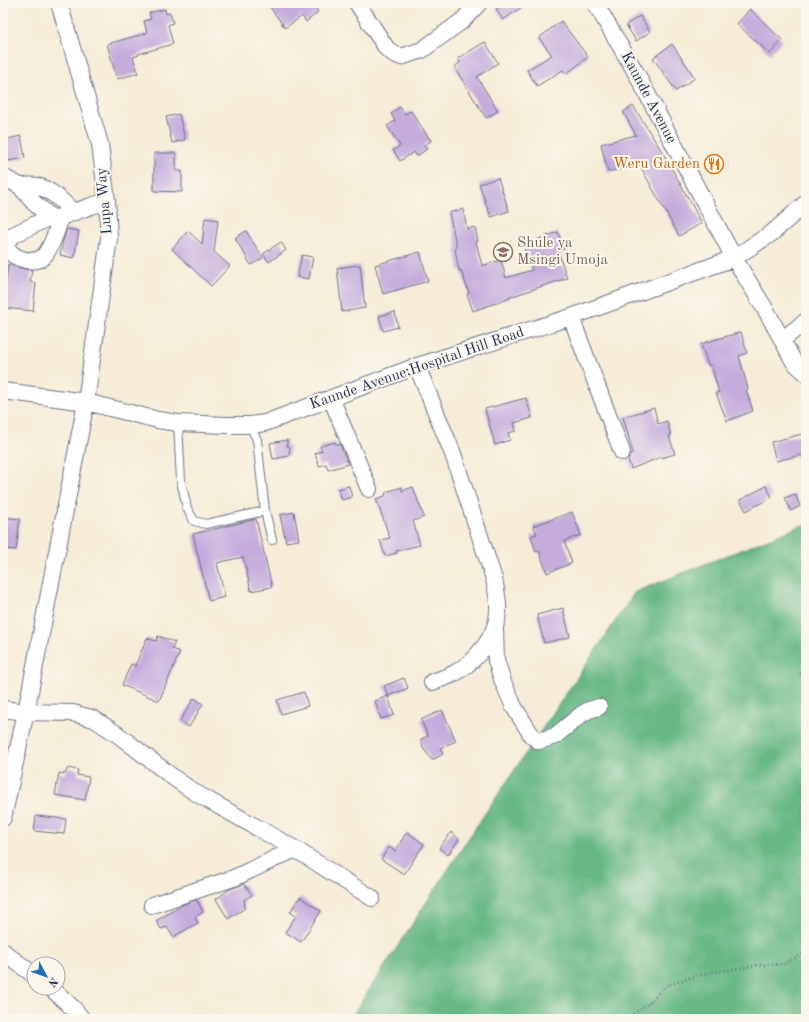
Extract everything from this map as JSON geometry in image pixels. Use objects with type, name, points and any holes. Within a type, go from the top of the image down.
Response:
[{"type":"street","name":"Lupa Way","points":[[3,818],[26,712],[86,402],[109,238],[107,201],[100,144],[59,3]]},
{"type":"street","points":[[357,3],[387,49],[402,57],[422,50],[462,21],[479,3]]},
{"type":"street","name":"Kaunde Avenue","points":[[595,3],[635,71],[734,258],[767,312],[794,362],[806,373]]},
{"type":"street","points":[[3,178],[20,186],[36,186],[48,190],[61,201],[62,216]]},
{"type":"street","points":[[20,186],[34,203],[62,216],[107,201]]},
{"type":"street","name":"Kaunde Avenue;Hospital Hill Road","points":[[3,391],[86,402],[158,420],[178,423],[227,426],[250,425],[265,422],[417,366],[571,317],[734,258],[772,233],[806,203]]},
{"type":"street","points":[[571,317],[622,452]]},
{"type":"street","points":[[782,340],[806,321]]},
{"type":"street","points":[[417,366],[453,454],[494,579],[498,600],[498,614],[495,626],[484,648],[455,673],[432,682]]},
{"type":"street","points":[[331,398],[369,489]]},
{"type":"street","points":[[495,626],[496,660],[503,682],[514,707],[532,736],[539,741],[555,736],[582,714],[599,707]]},
{"type":"street","points":[[3,710],[73,713],[94,719],[117,734],[194,792],[295,849],[372,898]]},
{"type":"street","points":[[152,905],[234,878],[295,849]]},
{"type":"street","points":[[3,950],[26,969]]},
{"type":"street","points":[[60,996],[82,1019]]},
{"type":"lane","points":[[178,423],[182,480],[187,508],[194,521],[206,524],[265,511]]},
{"type":"lane","points":[[250,425],[256,440],[265,511],[272,540]]},
{"type":"path","points":[[800,674],[806,679]]},
{"type":"path","points":[[626,1019],[649,1004],[665,986],[694,976],[714,972],[759,964],[784,964],[806,952]]},
{"type":"green space","points":[[806,524],[806,1019],[350,1019],[478,824],[635,592]]},
{"type":"building","points":[[267,3],[312,3],[318,12],[306,22],[302,16],[285,28]]},
{"type":"building","points":[[505,3],[528,3],[503,20],[496,9]]},
{"type":"building","points":[[165,9],[166,14],[170,13],[173,23],[168,25],[173,44],[138,54],[139,55],[133,57],[138,73],[117,79],[107,44],[147,33],[144,21],[151,19],[149,13]]},
{"type":"building","points":[[750,9],[782,40],[770,54],[737,24]]},
{"type":"building","points":[[640,16],[650,32],[636,41],[626,25]]},
{"type":"building","points":[[561,21],[588,57],[566,74],[563,70],[537,86],[527,70],[552,55],[539,38]]},
{"type":"building","points":[[485,42],[498,63],[477,77],[498,111],[486,118],[454,67],[460,63],[458,58]]},
{"type":"building","points":[[672,44],[695,78],[676,91],[653,58]]},
{"type":"building","points":[[633,106],[663,153],[702,223],[679,236],[639,164],[608,172],[601,144],[636,135],[623,112]]},
{"type":"building","points":[[400,107],[405,114],[411,111],[431,141],[424,145],[427,149],[417,156],[414,152],[400,161],[393,150],[400,146],[387,126],[395,121],[391,114]]},
{"type":"building","points":[[179,114],[185,140],[172,143],[166,117]]},
{"type":"building","points":[[21,136],[25,158],[3,162],[3,140]]},
{"type":"building","points":[[154,153],[176,153],[176,171],[182,171],[182,192],[154,191]]},
{"type":"building","points":[[498,178],[509,211],[491,217],[479,184]]},
{"type":"building","points":[[463,209],[467,229],[475,227],[478,241],[476,242],[482,266],[501,260],[506,278],[532,270],[523,245],[558,232],[564,249],[558,251],[567,278],[473,311],[467,294],[469,293],[461,270],[459,271],[455,249],[457,248],[449,213]]},
{"type":"building","points":[[205,218],[218,220],[214,252],[230,266],[211,286],[172,249],[188,231],[202,244]]},
{"type":"building","points":[[67,229],[79,231],[74,258],[60,255]]},
{"type":"building","points":[[246,231],[263,258],[251,265],[235,238]]},
{"type":"building","points":[[281,242],[286,250],[269,262],[263,254]]},
{"type":"building","points":[[420,252],[428,281],[383,294],[375,265]]},
{"type":"building","points":[[302,255],[313,257],[309,279],[297,277]]},
{"type":"building","points":[[8,264],[32,270],[30,282],[36,283],[33,311],[3,308]]},
{"type":"building","points":[[360,265],[365,308],[342,312],[337,268]]},
{"type":"building","points":[[395,312],[398,327],[383,331],[379,316]]},
{"type":"building","points":[[741,332],[747,353],[739,356],[748,389],[746,390],[753,411],[727,421],[716,393],[719,392],[711,365],[708,365],[701,344]]},
{"type":"building","points":[[526,398],[532,418],[514,423],[516,431],[508,433],[510,440],[495,445],[485,409]]},
{"type":"building","points":[[654,408],[658,424],[667,421],[671,436],[669,436],[675,454],[661,457],[631,469],[628,459],[633,453],[623,417]]},
{"type":"building","points":[[806,433],[806,454],[776,461],[771,442]]},
{"type":"building","points":[[287,440],[287,446],[290,447],[289,456],[273,459],[270,443]]},
{"type":"building","points":[[335,442],[336,445],[340,444],[348,464],[328,470],[326,464],[319,466],[315,453],[322,451],[320,446]]},
{"type":"building","points":[[349,486],[352,497],[342,500],[338,489]]},
{"type":"building","points":[[766,486],[772,497],[746,511],[740,500]]},
{"type":"building","points":[[402,487],[402,491],[413,487],[424,517],[413,521],[420,545],[396,551],[397,553],[385,556],[380,540],[390,538],[376,499],[385,496],[386,492]]},
{"type":"building","points":[[795,494],[800,506],[791,511],[785,498]]},
{"type":"building","points":[[294,512],[299,540],[286,542],[280,515]]},
{"type":"building","points":[[572,512],[581,535],[564,541],[572,563],[547,573],[539,551],[536,552],[531,536],[537,534],[533,526]]},
{"type":"building","points":[[3,517],[20,519],[16,550],[3,549]]},
{"type":"building","points":[[256,519],[272,587],[251,591],[243,557],[217,563],[225,597],[209,601],[193,534]]},
{"type":"building","points":[[563,608],[570,637],[544,643],[537,615]]},
{"type":"building","points":[[158,636],[175,642],[172,649],[180,652],[159,701],[122,685],[131,664],[135,666],[147,638],[156,641]]},
{"type":"building","points":[[404,678],[408,688],[388,696],[384,686]]},
{"type":"building","points":[[304,692],[308,706],[281,714],[277,700]]},
{"type":"building","points":[[388,696],[394,715],[381,719],[375,701]]},
{"type":"building","points":[[194,698],[203,704],[189,727],[180,721]]},
{"type":"building","points":[[442,710],[456,741],[440,748],[443,754],[432,760],[423,748],[421,739],[428,736],[421,720]]},
{"type":"building","points":[[68,768],[78,770],[77,775],[89,777],[85,800],[55,795],[59,773],[65,774]]},
{"type":"building","points":[[36,816],[66,819],[64,834],[34,831]]},
{"type":"building","points":[[407,832],[424,844],[404,874],[381,859],[389,847],[395,851]]},
{"type":"building","points":[[451,832],[459,839],[448,855],[439,848]]},
{"type":"building","points":[[244,884],[252,895],[244,900],[245,908],[228,919],[216,899],[230,889]]},
{"type":"building","points":[[300,897],[321,911],[301,942],[285,932],[296,916],[290,912]]},
{"type":"building","points":[[197,900],[203,912],[195,917],[198,923],[173,937],[167,927],[161,929],[156,921],[184,904]]},
{"type":"place","name":"Weru Garden","points":[[714,164]]},
{"type":"place","name":"Shule ya Msingi Umoja","points":[[503,252]]}]
